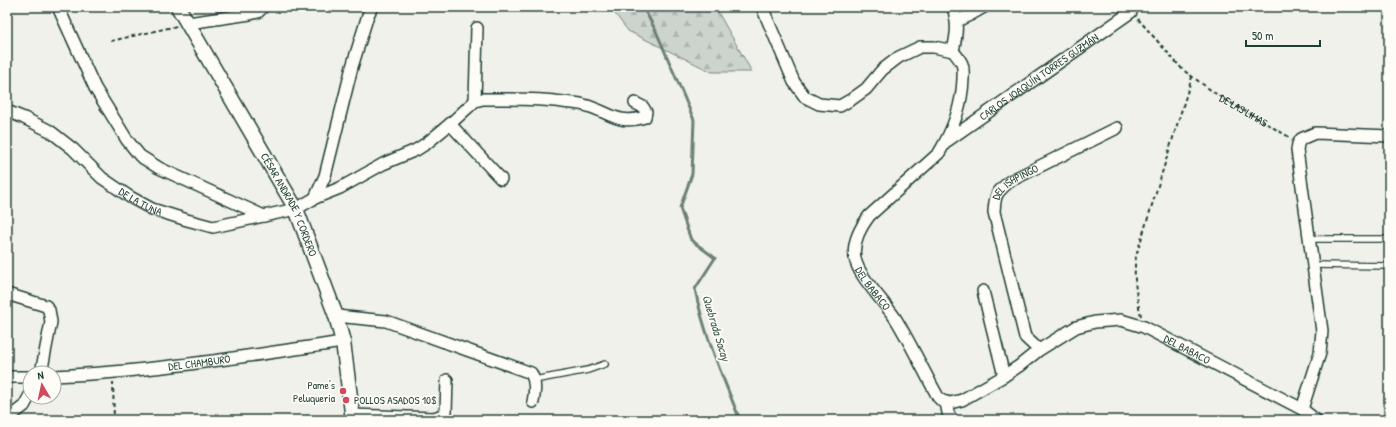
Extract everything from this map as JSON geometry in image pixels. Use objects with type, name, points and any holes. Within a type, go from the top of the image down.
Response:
[{"type":"street","points":[[58,7],[95,88],[127,140],[140,156],[159,168],[264,216]]},
{"type":"street","name":"CÉSAR ANDRADE Y CORDERO","points":[[178,7],[296,209],[336,316],[343,342],[353,417]]},
{"type":"street","points":[[188,23],[250,14],[258,12],[263,7]]},
{"type":"street","points":[[315,198],[325,176],[352,67],[368,15],[372,7]]},
{"type":"street","points":[[762,7],[794,82],[805,97],[819,104],[840,106],[866,88],[882,70],[899,57],[920,47],[934,47],[953,51],[957,32],[957,20],[953,7]]},
{"type":"street","points":[[957,20],[984,7]]},
{"type":"street","name":"CARLOS JOAQUÍN TORRES GUZMÁN","points":[[946,141],[1131,12]]},
{"type":"street","points":[[477,28],[475,101],[483,98],[560,101],[584,105],[616,119],[626,120],[645,117],[646,112],[643,107],[635,103]]},
{"type":"street","name":"DEL BABACO","points":[[953,51],[962,64],[963,70],[962,93],[957,118],[939,153],[866,221],[857,237],[854,258],[859,269],[897,320],[938,397],[946,402],[954,403],[962,400],[1004,376],[1039,350],[1076,326],[1095,322],[1121,320],[1144,327],[1302,409],[1316,420]]},
{"type":"street","name":"DE LA TUNA","points":[[7,112],[24,118],[50,131],[73,149],[102,178],[130,197],[152,209],[213,227],[296,209],[315,198],[340,188],[383,164],[416,150],[427,143],[475,101]]},
{"type":"street","points":[[450,124],[501,179]]},
{"type":"street","name":"DEL ISHPINGO","points":[[1039,350],[1025,338],[994,212],[994,199],[998,192],[1010,181],[1117,128]]},
{"type":"street","points":[[1302,409],[1320,353],[1322,331],[1297,150],[1298,144],[1301,140],[1316,134],[1389,136]]},
{"type":"street","points":[[983,291],[1004,376]]},
{"type":"street","points":[[7,294],[46,306],[49,310],[51,322],[43,365]]},
{"type":"street","points":[[336,316],[386,321],[531,373],[535,386],[533,402]]},
{"type":"street","name":"DEL CHAMBURO","points":[[62,375],[197,364],[343,342]]},
{"type":"street","points":[[7,377],[22,377]]},
{"type":"street","points":[[353,417],[434,418],[440,416],[446,412],[448,380]]},
{"type":"street","points":[[946,402],[948,413],[952,420]]},
{"type":"street","points":[[7,420],[25,405]]},
{"type":"lane","points":[[1310,240],[1389,239]]},
{"type":"lane","points":[[1313,266],[1389,266]]},
{"type":"lane","points":[[534,380],[588,370],[605,364]]},
{"type":"path","name":"DE LAS LIMAS","points":[[1131,12],[1183,70],[1219,96],[1274,128],[1298,144]]},
{"type":"path","points":[[111,41],[188,23]]},
{"type":"path","points":[[1144,327],[1135,286],[1134,275],[1136,256],[1192,77]]},
{"type":"path","points":[[113,372],[114,420]]},
{"type":"green space","points":[[610,7],[715,7],[752,72],[712,72],[628,31]]},
{"type":"waterway","name":"Quebrada Sacay","points":[[643,7],[656,31],[694,120],[692,174],[680,208],[691,240],[715,258],[695,289],[703,323],[740,420]]},
{"type":"place","name":"Pame's Peluqueria","points":[[343,391]]},
{"type":"place","name":"POLLOS ASADOS 10$","points":[[346,400]]}]
